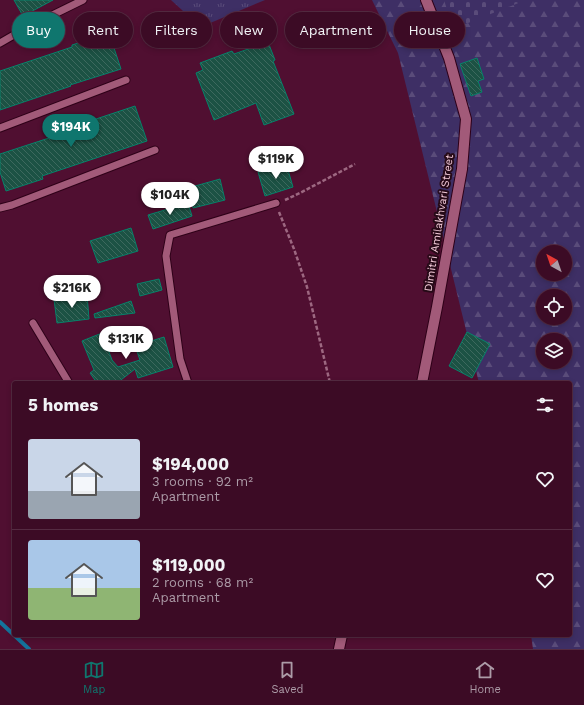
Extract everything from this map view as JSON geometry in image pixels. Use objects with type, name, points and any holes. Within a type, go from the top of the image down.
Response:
[{"type":"street","name":"Dimitri Amilakhvari Street","points":[[422,381],[462,169],[466,119],[449,58],[426,0]]},
{"type":"street","points":[[339,649],[342,637]]},
{"type":"lane","points":[[0,43],[26,28],[83,0]]},
{"type":"lane","points":[[0,128],[126,80]]},
{"type":"lane","points":[[0,208],[12,205],[155,150]]},
{"type":"lane","points":[[187,381],[180,359],[166,256],[170,235],[276,203]]},
{"type":"lane","points":[[33,323],[67,381]]},
{"type":"path","points":[[330,381],[307,288],[276,203],[300,194],[355,164]]},
{"type":"green space","points":[[171,0],[265,0],[236,12],[220,12],[220,19],[212,22],[212,12],[183,11]]},
{"type":"green space","points":[[372,0],[584,0],[584,649],[533,649],[531,637],[572,637],[572,381],[479,381],[396,48],[465,48],[465,12],[394,12],[394,45],[386,29],[386,12],[378,12]]},
{"type":"green space","points":[[444,0],[526,0],[465,24],[465,12],[448,12]]},
{"type":"building","points":[[14,0],[53,0],[30,12],[21,12]]},
{"type":"building","points":[[72,45],[73,48],[114,48],[121,69],[70,85],[71,86],[0,110],[0,71],[72,47]]},
{"type":"building","points":[[251,48],[270,48],[275,60],[273,61],[294,114],[264,125],[256,103],[214,120],[196,73],[203,70],[200,63],[232,51],[234,54]]},
{"type":"building","points":[[477,58],[484,79],[478,81],[482,92],[471,96],[460,64]]},
{"type":"building","points":[[135,106],[147,141],[42,176],[43,179],[6,191],[0,172],[0,154],[49,138],[48,135]]},
{"type":"building","points":[[286,163],[293,187],[265,196],[258,172]]},
{"type":"building","points":[[220,179],[225,200],[193,208],[188,188]]},
{"type":"building","points":[[188,203],[192,216],[153,229],[148,215]]},
{"type":"building","points":[[131,228],[138,251],[98,263],[90,241]]},
{"type":"building","points":[[159,279],[162,290],[140,296],[137,284]]},
{"type":"building","points":[[87,294],[89,319],[57,323],[54,299]]},
{"type":"building","points":[[131,301],[135,313],[95,318],[94,314]]},
{"type":"building","points":[[467,332],[490,344],[472,378],[449,366]]},
{"type":"building","points":[[102,333],[112,360],[118,367],[140,360],[135,346],[164,337],[173,367],[138,378],[135,369],[120,381],[96,381],[90,373],[94,370],[82,341]]},
{"type":"waterway","points":[[0,622],[12,633]]},
{"type":"waterway","points":[[16,637],[29,649]]}]
